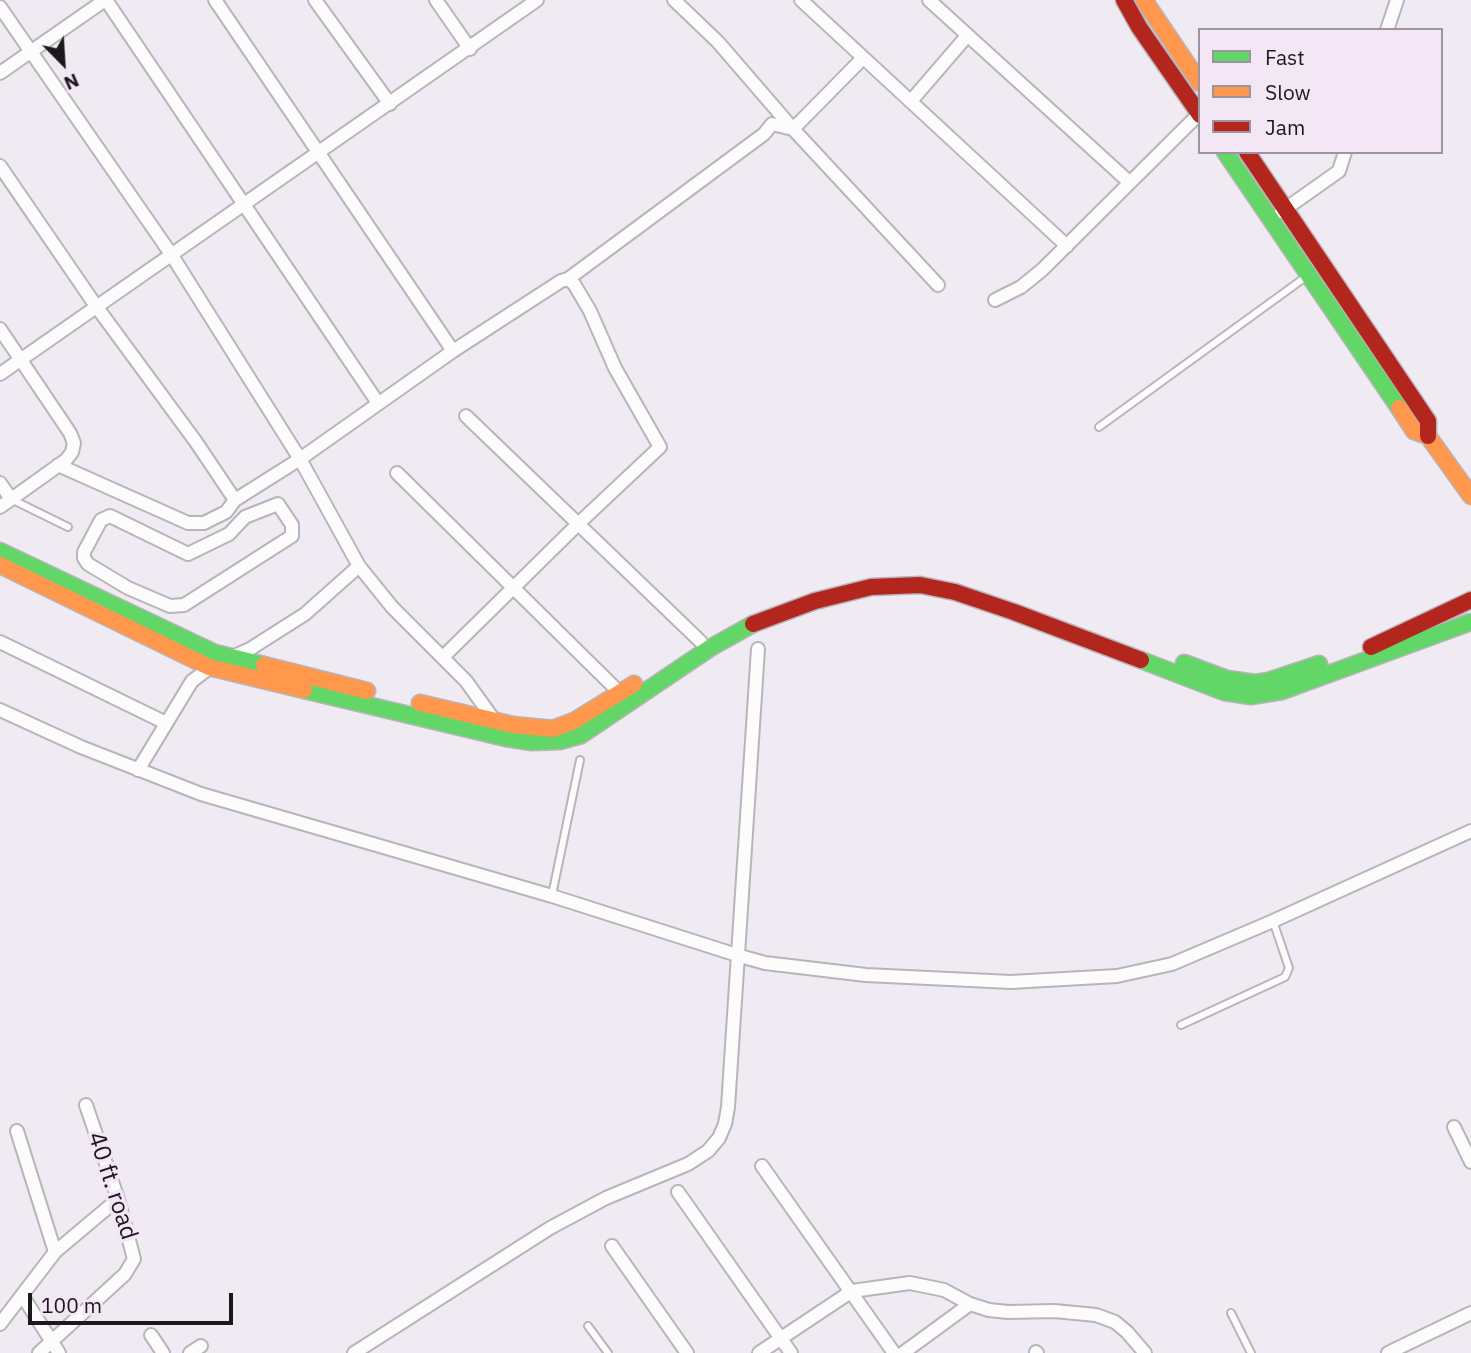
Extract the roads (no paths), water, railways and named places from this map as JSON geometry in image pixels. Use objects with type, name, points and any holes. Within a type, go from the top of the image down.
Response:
[{"type":"street","points":[[0,73],[105,0],[378,403]]},
{"type":"street","points":[[215,0],[453,351]]},
{"type":"street","points":[[315,0],[390,104]]},
{"type":"street","points":[[436,0],[470,49]]},
{"type":"street","points":[[0,374],[537,0]]},
{"type":"street","points":[[674,0],[718,42],[793,129],[938,285]]},
{"type":"street","points":[[801,0],[1068,246]]},
{"type":"street","points":[[929,0],[1129,183]]},
{"type":"street","points":[[1124,0],[1139,27],[1198,111]]},
{"type":"street","points":[[1144,0],[1198,80]]},
{"type":"street","points":[[1388,28],[1397,0]]},
{"type":"street","points":[[0,7],[171,254],[300,459],[359,566],[392,607],[466,681],[494,720]]},
{"type":"street","points":[[911,102],[967,36]]},
{"type":"street","points":[[793,129],[863,58]]},
{"type":"street","points":[[995,300],[1021,287],[1068,246],[1198,116]]},
{"type":"street","points":[[58,465],[188,523],[204,523],[226,512],[235,500],[300,459],[453,351],[568,279],[764,134],[772,124],[793,129]]},
{"type":"street","points":[[1226,154],[1414,431],[1428,436],[1471,496]]},
{"type":"street","points":[[1248,154],[1429,421],[1428,436]]},
{"type":"street","points":[[1271,219],[1339,171],[1344,154]]},
{"type":"street","points":[[0,166],[235,500]]},
{"type":"street","points":[[443,657],[660,447],[615,368],[590,311],[574,284],[568,279]]},
{"type":"street","points":[[0,329],[74,443],[72,452],[58,465],[5,503],[0,483]]},
{"type":"street","points":[[466,416],[701,642]]},
{"type":"street","points":[[397,473],[620,693]]},
{"type":"street","points":[[278,504],[292,525],[292,536],[184,605],[170,606],[128,588],[88,564],[84,558],[84,552],[102,520],[110,516],[188,554],[229,534],[245,517],[278,504]]},
{"type":"street","points":[[0,551],[205,649],[230,658],[530,728],[552,729],[574,721],[701,642],[754,613],[892,575],[941,576],[1227,679],[1255,683],[1370,647],[1471,600]]},
{"type":"street","points":[[0,565],[209,667],[532,742],[560,741],[580,735],[710,648],[744,628],[813,597],[881,586],[905,584],[940,588],[1014,612],[1224,692],[1251,696],[1282,691],[1471,622]]},
{"type":"street","points":[[138,770],[192,681],[209,667],[250,649],[305,614],[359,566]]},
{"type":"street","points":[[118,608],[128,588]]},
{"type":"street","points":[[0,642],[166,723]]},
{"type":"street","points":[[354,1353],[550,1228],[606,1198],[688,1164],[708,1151],[719,1138],[728,1107],[740,956],[758,649]]},
{"type":"street","points":[[0,710],[138,770],[201,794],[765,963],[866,975],[1011,982],[1104,977],[1172,964],[1471,831]]},
{"type":"street","name":"40 ft. road","points":[[39,1353],[55,1348],[125,1274],[134,1259],[86,1105]]},
{"type":"street","points":[[1454,1127],[1471,1162]]},
{"type":"street","points":[[17,1131],[55,1252]]},
{"type":"street","points":[[762,1167],[894,1353]]},
{"type":"street","points":[[678,1192],[791,1353]]},
{"type":"street","points":[[0,1324],[55,1252],[117,1199]]},
{"type":"street","points":[[612,1246],[687,1353]]},
{"type":"street","points":[[759,1353],[852,1291],[890,1285],[927,1285],[989,1310],[1096,1315],[1115,1322],[1144,1353]]},
{"type":"street","points":[[22,1295],[55,1348]]},
{"type":"street","points":[[903,1353],[971,1304]]},
{"type":"street","points":[[1388,1353],[1471,1313]]},
{"type":"street","points":[[151,1335],[163,1353]]},
{"type":"lane","points":[[1099,427],[1308,275]]},
{"type":"lane","points":[[5,503],[68,527]]},
{"type":"lane","points":[[552,897],[580,760]]},
{"type":"lane","points":[[1181,1025],[1285,977],[1289,968],[1273,921]]},
{"type":"lane","points":[[1231,1313],[1251,1353]]},
{"type":"lane","points":[[588,1326],[608,1353]]}]
